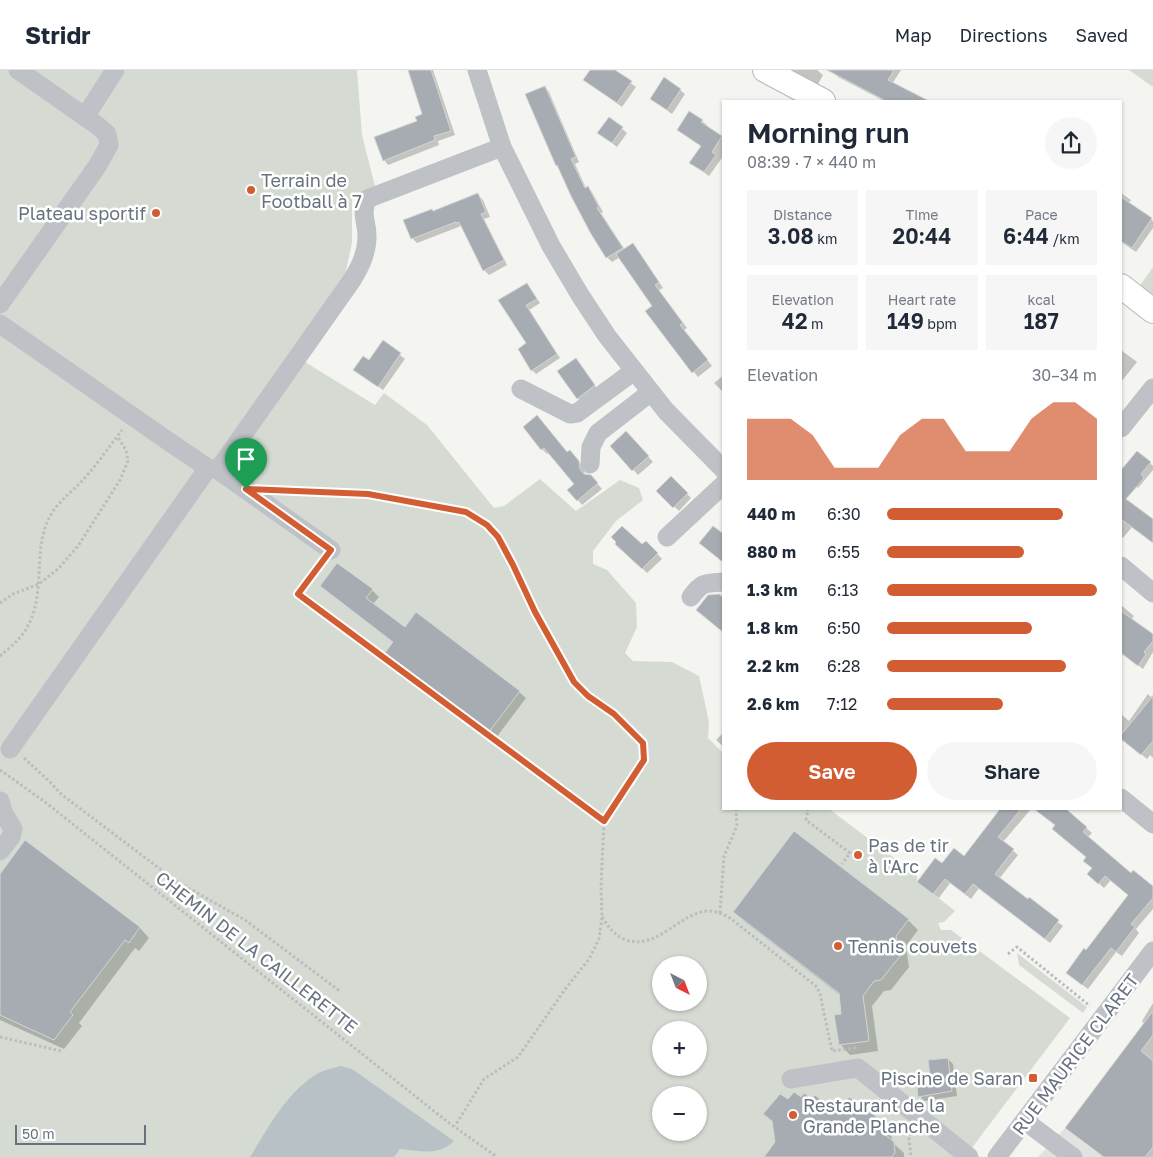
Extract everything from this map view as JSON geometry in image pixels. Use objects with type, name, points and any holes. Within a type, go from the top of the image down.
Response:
[{"type":"main road","points":[[765,70],[821,100]]},
{"type":"main road","points":[[1122,287],[1153,311]]},
{"type":"street","points":[[0,304],[98,165],[109,146],[107,134],[18,70]]},
{"type":"street","points":[[85,117],[115,70]]},
{"type":"street","points":[[477,70],[502,147],[550,246],[585,303],[634,371],[666,411],[722,468]]},
{"type":"street","points":[[10,749],[352,280],[364,260],[367,238],[363,209],[367,199],[502,147]]},
{"type":"street","points":[[0,324],[168,441],[246,489],[331,550]]},
{"type":"street","points":[[520,390],[570,414],[576,413],[634,371]]},
{"type":"street","points":[[1122,427],[1153,388]]},
{"type":"street","points":[[590,464],[591,447],[598,433],[651,392]]},
{"type":"street","points":[[667,537],[722,486]]},
{"type":"street","points":[[1122,567],[1153,593]]},
{"type":"street","points":[[691,597],[699,586],[704,583],[722,582]]},
{"type":"street","points":[[1122,799],[1153,824]]},
{"type":"street","points":[[0,801],[4,814],[13,829],[11,837],[0,851]]},
{"type":"street","name":"RUE MAURICE CLARET","points":[[997,1157],[1153,951]]},
{"type":"street","points":[[791,1079],[858,1068],[969,1157]]},
{"type":"street","points":[[1024,1122],[1073,1157]]},
{"type":"path","points":[[0,656],[16,642],[27,628],[39,584],[42,535],[55,508],[80,484],[133,416]]},
{"type":"path","points":[[0,603],[13,594],[39,584],[58,569],[78,546],[120,480],[128,462],[126,450],[117,436]]},
{"type":"path","points":[[246,489],[368,494],[466,512],[487,525],[498,537],[535,612],[574,682],[588,696],[614,714],[643,743],[644,760],[604,821],[600,886],[602,916],[599,939],[590,959],[566,988],[518,1057],[484,1079],[454,1126]]},
{"type":"path","points":[[331,550],[298,594],[604,821]]},
{"type":"path","points":[[10,749],[28,760],[61,794],[176,880],[246,920],[340,992]]},
{"type":"path","name":"CHEMIN DE LA CAILLERETTE","points":[[0,770],[45,802],[454,1126],[497,1157]]},
{"type":"path","points":[[720,913],[724,856],[737,826],[736,810]]},
{"type":"path","points":[[808,810],[806,820],[850,853],[842,864]]},
{"type":"path","points":[[602,916],[610,930],[632,942],[646,942],[658,937],[686,919],[708,911],[720,913],[730,918],[817,987],[832,1051],[855,1048],[858,1068]]},
{"type":"path","points":[[1008,954],[1017,947],[1096,1011]]},
{"type":"path","points":[[0,1037],[61,1051]]},
{"type":"shaded area","points":[[0,70],[357,70],[362,135],[375,186],[352,197],[352,243],[345,275],[305,362],[375,405],[384,393],[427,425],[494,508],[504,506],[540,479],[576,511],[620,480],[639,488],[643,500],[616,521],[593,551],[593,564],[607,570],[636,603],[637,627],[625,653],[633,661],[672,662],[699,676],[709,722],[708,738],[722,752],[722,810],[830,810],[917,875],[917,881],[955,911],[944,922],[938,923],[941,930],[951,930],[1070,1018],[965,1157],[0,1157]]},
{"type":"shaded area","points":[[1129,70],[1153,70],[1153,87]]},
{"type":"shaded area","points":[[1153,267],[1153,298],[1139,287]]},
{"type":"shaded area","points":[[1017,953],[1087,1007],[1083,1013],[1019,965]]},
{"type":"shaded area","points":[[341,1066],[352,1069],[454,1141],[436,1151],[400,1149],[394,1157],[250,1157],[286,1102],[304,1083],[325,1070]]},
{"type":"shaded area","points":[[1065,1128],[1104,1157],[1038,1157]]},
{"type":"building","points":[[408,70],[431,70],[451,131],[434,136],[435,140],[383,161],[374,137],[417,121],[415,117],[422,114]]},
{"type":"building","points":[[590,70],[615,70],[632,81],[617,103],[583,80]]},
{"type":"building","points":[[827,70],[894,70],[888,80],[927,100],[884,100]]},
{"type":"building","points":[[664,77],[681,89],[667,110],[650,99]]},
{"type":"building","points":[[545,86],[576,157],[571,159],[585,188],[588,186],[599,207],[597,208],[623,248],[606,258],[591,234],[556,166],[525,94]]},
{"type":"building","points":[[689,111],[703,120],[701,122],[722,136],[712,152],[716,155],[704,172],[689,163],[701,146],[677,130]]},
{"type":"building","points":[[609,117],[623,127],[612,143],[597,133]]},
{"type":"building","points":[[478,193],[486,212],[481,214],[504,260],[483,271],[459,222],[411,239],[403,220],[432,209],[433,211]]},
{"type":"building","points":[[1122,198],[1152,218],[1132,248],[1122,242]]},
{"type":"building","points":[[633,243],[659,282],[655,285],[683,323],[680,325],[708,360],[692,373],[645,311],[652,306],[616,254]]},
{"type":"building","points":[[527,283],[537,299],[526,305],[557,354],[531,371],[518,349],[526,343],[498,300]]},
{"type":"building","points":[[383,340],[401,353],[378,387],[353,370],[363,356],[369,360]]},
{"type":"building","points":[[576,358],[595,385],[577,399],[557,371]]},
{"type":"building","points":[[537,415],[567,452],[570,450],[579,461],[580,469],[584,474],[591,475],[598,483],[577,501],[567,490],[574,484],[544,448],[541,450],[523,427]]},
{"type":"building","points":[[626,431],[649,456],[632,471],[610,446]]},
{"type":"building","points":[[1137,451],[1151,462],[1141,474],[1144,478],[1126,499],[1153,519],[1153,543],[1122,520],[1122,469]]},
{"type":"building","points":[[671,476],[688,493],[673,508],[656,491]]},
{"type":"building","points":[[622,526],[642,544],[646,541],[658,553],[642,569],[615,544],[616,542],[611,537]]},
{"type":"building","points":[[713,526],[722,533],[722,561],[699,543]]},
{"type":"building","points":[[337,563],[373,589],[366,598],[405,627],[416,612],[520,691],[489,732],[384,654],[393,642],[320,586]]},
{"type":"building","points":[[719,594],[722,596],[722,631],[696,610],[708,595]]},
{"type":"building","points":[[1122,612],[1153,634],[1153,641],[1144,652],[1146,654],[1138,666],[1122,654]]},
{"type":"building","points":[[1153,696],[1153,741],[1141,755],[1122,740],[1122,734]]},
{"type":"building","points":[[999,810],[1020,810],[998,837],[1014,849],[995,874],[1059,920],[1045,939],[973,884],[965,894],[945,879],[933,894],[917,882],[935,858],[942,863],[954,848],[964,856]]},
{"type":"building","points":[[1035,810],[1067,810],[1087,827],[1083,832],[1131,873],[1133,870],[1153,886],[1153,898],[1131,924],[1135,927],[1116,952],[1111,948],[1082,985],[1066,973],[1128,895],[1105,876],[1098,884],[1087,874],[1092,868],[1083,861],[1086,857],[1052,829],[1055,825]]},
{"type":"building","name":"Tennis couvets","points":[[794,831],[909,919],[896,936],[900,956],[881,980],[874,981],[863,996],[869,1041],[839,1045],[834,1015],[841,1014],[839,993],[733,912]]},
{"type":"building","points":[[25,840],[140,927],[129,943],[125,940],[70,1012],[73,1015],[54,1040],[0,1015],[0,874]]},
{"type":"building","points":[[1153,1011],[1153,1035],[1141,1051],[1153,1061],[1153,1147],[1145,1157],[1104,1157],[1065,1128]]},
{"type":"building","points":[[948,1058],[952,1091],[918,1097],[916,1077],[930,1075],[928,1060]]},
{"type":"building","points":[[794,1092],[801,1097],[804,1093],[812,1099],[815,1095],[837,1113],[849,1097],[881,1120],[883,1133],[894,1142],[895,1152],[892,1157],[764,1157],[775,1142],[772,1121],[763,1114],[780,1094],[788,1099]]},
{"type":"place","name":"Terrain de Football à 7","points":[[251,190]]},
{"type":"place","name":"Plateau sportif","points":[[156,213]]},
{"type":"place","name":"Pas de tir à l'Arc","points":[[858,855]]},
{"type":"place","name":"Tennis couvets","points":[[838,946]]},
{"type":"place","name":"Piscine de Saran","points":[[1033,1078]]},
{"type":"place","name":"Restaurant de la Grande Planche","points":[[793,1115]]},
{"type":"route","points":[[246,489],[368,494],[466,512],[487,525],[498,537],[535,612],[574,682],[588,696],[614,714],[643,743],[644,760],[604,821],[298,594],[331,550],[246,489]]}]
